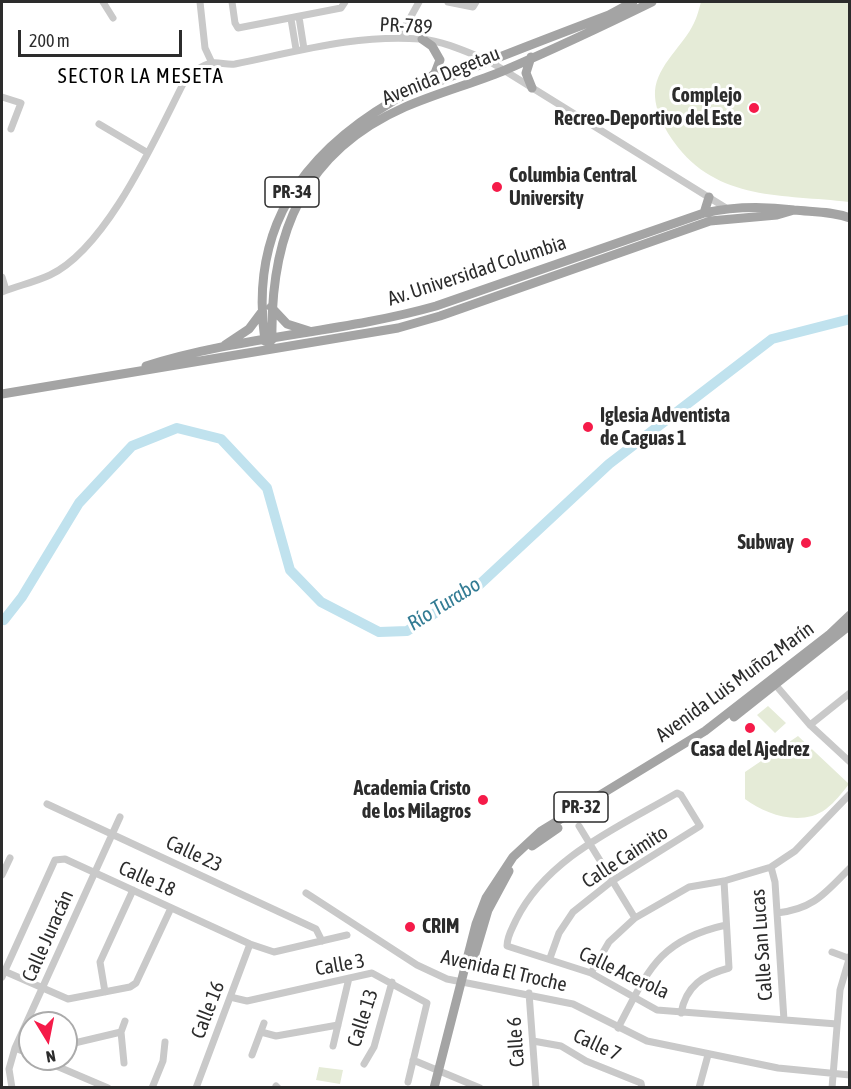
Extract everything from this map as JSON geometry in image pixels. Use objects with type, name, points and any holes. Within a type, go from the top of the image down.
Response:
[{"type":"main road","name":"Avenida Degetau","points":[[269,341],[261,313],[268,250],[292,191],[313,162],[350,129],[395,99],[609,15],[633,2]]},
{"type":"main road","name":"Avenida Degetau","points":[[269,341],[271,307],[280,246],[301,198],[322,165],[364,130],[403,108],[503,71],[652,2]]},
{"type":"main road","points":[[408,94],[429,80],[438,68],[439,55],[423,39]]},
{"type":"main road","points":[[531,57],[526,73],[532,88]]},
{"type":"main road","points":[[704,213],[709,196]]},
{"type":"main road","name":"Av. Universidad Columbia","points":[[132,370],[199,363],[398,328],[440,316],[704,213],[726,208],[777,206],[794,210],[833,212],[849,218]]},
{"type":"main road","points":[[658,239],[672,231],[717,215],[726,208],[736,212],[765,216]]},
{"type":"main road","name":"Av. Universidad Columbia","points":[[2,394],[132,370],[217,349],[396,318],[658,239],[710,221],[765,216],[794,210]]},
{"type":"main road","points":[[271,307],[287,324],[302,330],[317,332]]},
{"type":"main road","points":[[217,349],[249,329],[261,313]]},
{"type":"main road","points":[[199,363],[211,356],[269,341],[285,343],[334,334],[356,335]]},
{"type":"main road","name":"Avenida Luis Muñoz Marín","points":[[434,1088],[441,1072],[464,983],[488,910],[496,892],[537,838],[679,752],[774,683],[849,618]]},
{"type":"main road","name":"Avenida Luis Muñoz Marín","points":[[440,1088],[441,1072]]},
{"type":"street","points":[[103,2],[113,18]]},
{"type":"street","points":[[2,277],[4,291],[50,275],[75,258],[124,197],[183,84],[193,72],[212,63],[205,48],[200,2]]},
{"type":"street","points":[[232,2],[238,28],[341,8],[345,2]]},
{"type":"street","points":[[399,38],[419,2]]},
{"type":"street","points":[[448,2],[472,7],[476,2]]},
{"type":"street","points":[[295,18],[300,49]]},
{"type":"street","name":"PR-789","points":[[212,63],[231,64],[300,49],[399,38],[423,39],[456,48],[489,61],[726,208]]},
{"type":"street","points":[[2,97],[21,103],[11,129]]},
{"type":"street","points":[[99,124],[148,153]]},
{"type":"street","points":[[774,683],[810,725],[849,762]]},
{"type":"street","points":[[810,725],[849,693]]},
{"type":"street","points":[[591,973],[609,942],[635,918],[689,887],[724,882],[771,867],[795,851],[849,794]]},
{"type":"street","name":"Calle Caimito","points":[[550,958],[559,933],[573,912],[612,881],[700,826],[681,795],[673,795],[590,844]]},
{"type":"street","name":"Calle 23","points":[[47,804],[316,929],[322,941]]},
{"type":"street","name":"Calle Juracán","points":[[12,1088],[5,1068],[120,818]]},
{"type":"street","points":[[579,826],[635,918]]},
{"type":"street","name":"Calle Acerola","points":[[590,844],[559,865],[540,883],[524,905],[507,937],[507,946],[591,973],[657,1010],[837,1024]]},
{"type":"street","points":[[2,875],[10,858]]},
{"type":"street","name":"Calle 18","points":[[3,974],[55,861],[65,859],[250,944],[274,952],[347,935]]},
{"type":"street","name":"Calle San Lucas","points":[[771,867],[775,882],[784,1020]]},
{"type":"street","points":[[777,913],[795,911],[816,902],[849,868]]},
{"type":"street","points":[[681,1013],[684,996],[692,986],[714,972],[729,968],[724,882]]},
{"type":"street","points":[[105,992],[100,962],[133,890]]},
{"type":"street","name":"Avenida El Troche","points":[[306,893],[436,975],[464,983],[530,993],[573,1004],[647,1041],[708,1055],[849,1075]]},
{"type":"street","points":[[3,974],[68,999],[130,987],[136,983],[171,908]]},
{"type":"street","points":[[618,1028],[662,954],[698,931],[726,925]]},
{"type":"street","name":"Calle 16","points":[[196,1088],[250,944]]},
{"type":"street","points":[[832,952],[849,957],[840,990],[832,1088]]},
{"type":"street","name":"Calle 3","points":[[230,997],[247,1001],[372,973],[427,1003],[413,1060]]},
{"type":"street","points":[[333,1046],[350,978]]},
{"type":"street","name":"Calle 13","points":[[364,1064],[375,1047],[392,982]]},
{"type":"street","name":"Calle 6","points":[[530,993],[536,1088]]},
{"type":"street","points":[[124,1022],[121,1032],[124,1063]]},
{"type":"street","points":[[252,1055],[264,1023]]},
{"type":"street","points":[[261,1032],[276,1036],[338,1025]]},
{"type":"street","points":[[78,1042],[121,1032]]},
{"type":"street","name":"Calle 7","points":[[533,1041],[561,1046],[586,1061],[641,1083],[642,1088]]},
{"type":"street","points":[[152,1088],[163,1061],[165,1042]]},
{"type":"street","points":[[699,1088],[708,1055]]},
{"type":"street","points":[[408,1082],[413,1060],[466,1085],[480,1088]]},
{"type":"street","points":[[73,1071],[108,1088]]},
{"type":"green space","name":"Complejo Recreo-Deportivo del Este","points":[[701,2],[849,2],[849,202],[753,192],[731,185],[710,176],[691,161],[674,142],[660,118],[655,91],[661,72],[690,31]]},
{"type":"green space","points":[[768,706],[786,723],[775,733],[757,715]]},
{"type":"green space","points":[[798,736],[849,784],[841,794],[826,809],[806,817],[795,818],[763,810],[745,799],[745,772]]},
{"type":"green space","points":[[319,1067],[343,1070],[340,1084],[316,1080]]},
{"type":"waterway","name":"Río Turabo","points":[[2,619],[4,620],[22,597],[79,503],[132,446],[177,428],[221,439],[267,488],[290,570],[321,602],[379,632],[407,631],[479,585],[609,464],[772,339],[850,319]]},
{"type":"place","name":"Complejo Recreo-Deportivo del Este","points":[[754,108]]},
{"type":"place","name":"Columbia Central University","points":[[497,187]]},
{"type":"place","name":"Iglesia Adventista de Caguas 1","points":[[588,427]]},
{"type":"place","name":"Subway","points":[[806,543]]},
{"type":"place","name":"Casa del Ajedrez","points":[[750,728]]},
{"type":"place","name":"Academia Cristo de los Milagros","points":[[483,800]]},
{"type":"place","name":"CRIM","points":[[410,927]]},
{"type":"district","name":"SECTOR LA MESETA","points":[[141,76]]}]
